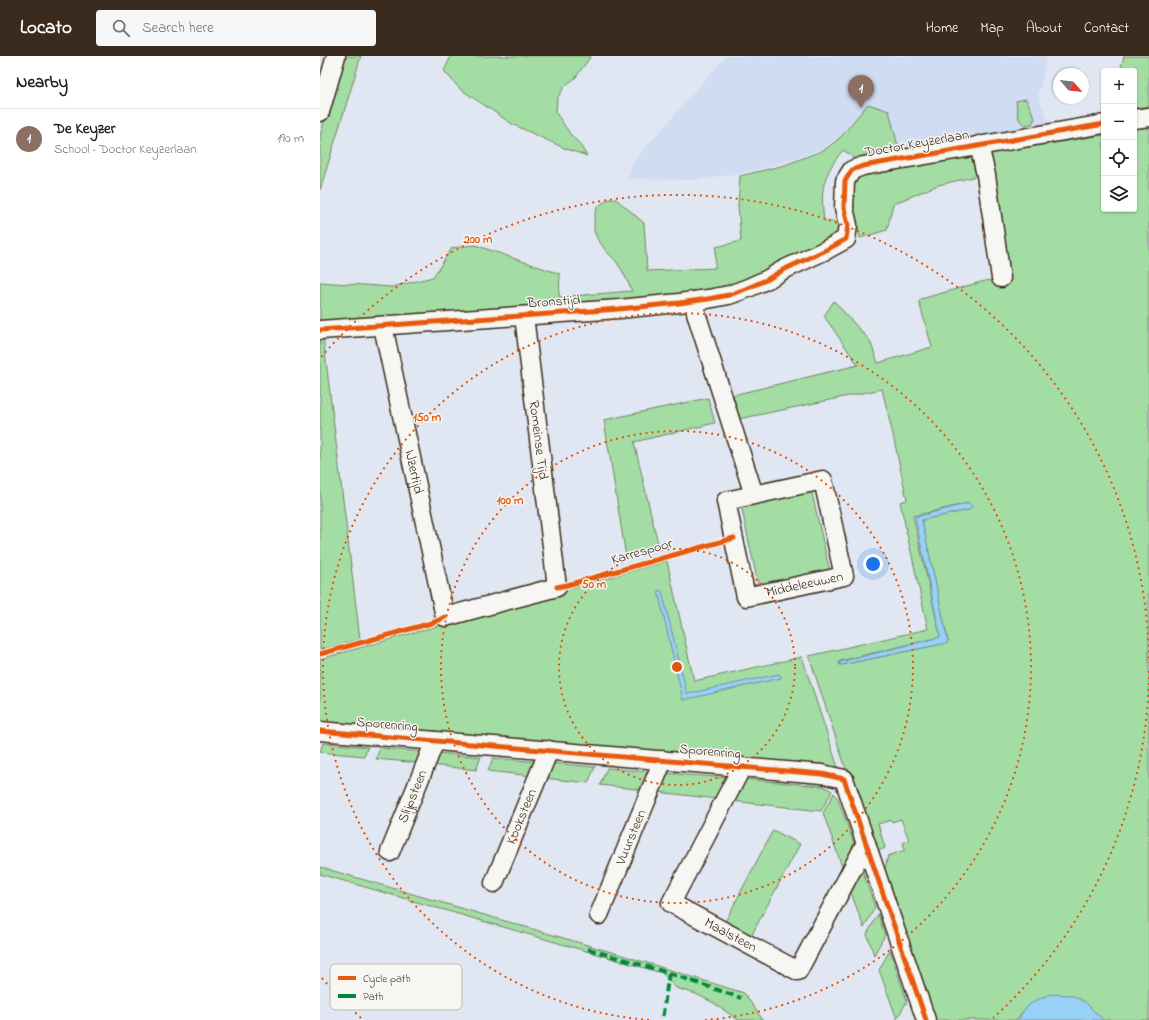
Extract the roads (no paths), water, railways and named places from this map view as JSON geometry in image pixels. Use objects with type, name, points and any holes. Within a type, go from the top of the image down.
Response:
[{"type":"street","points":[[320,112],[336,56]]},
{"type":"street","points":[[1137,119],[1149,117]]},
{"type":"street","name":"Doctor Keyzerlaan","points":[[783,270],[846,239],[848,225],[844,208],[845,181],[852,170],[862,166],[1101,125]]},
{"type":"street","name":"Doctor Keyzerlaan","points":[[979,145],[986,175],[1001,278]]},
{"type":"street","name":"Bronstijd","points":[[320,330],[619,309],[694,301],[729,295],[768,279],[783,270]]},
{"type":"street","points":[[694,301],[697,316],[754,495]]},
{"type":"street","name":"Romeinse Tijd","points":[[445,617],[557,587],[524,316]]},
{"type":"street","name":"IJzertijd","points":[[383,326],[445,617]]},
{"type":"street","name":"Middeleeuwen","points":[[823,480],[844,576],[746,597],[726,501],[754,495],[823,480]]},
{"type":"street","name":"Sporenring","points":[[321,732],[822,774],[844,779],[926,1020]]},
{"type":"street","name":"Slijpsteen","points":[[390,852],[435,741]]},
{"type":"street","name":"Kooksteen","points":[[494,883],[549,750]]},
{"type":"street","name":"Vuursteen","points":[[599,915],[663,760]]},
{"type":"street","name":"Maalsteen","points":[[742,767],[670,904],[798,971],[866,843]]},
{"type":"water","points":[[969,503],[972,506],[969,510],[922,520],[948,641],[947,643],[841,665],[839,664],[840,662],[940,637],[915,517]]},
{"type":"water","points":[[659,590],[662,591],[687,694],[779,674],[781,678],[683,700]]},
{"type":"water","points":[[1051,994],[1071,995],[1085,1002],[1103,1020],[1018,1020],[1027,1006]]},
{"type":"place","name":"De Keyzer","points":[[861,108]]}]
